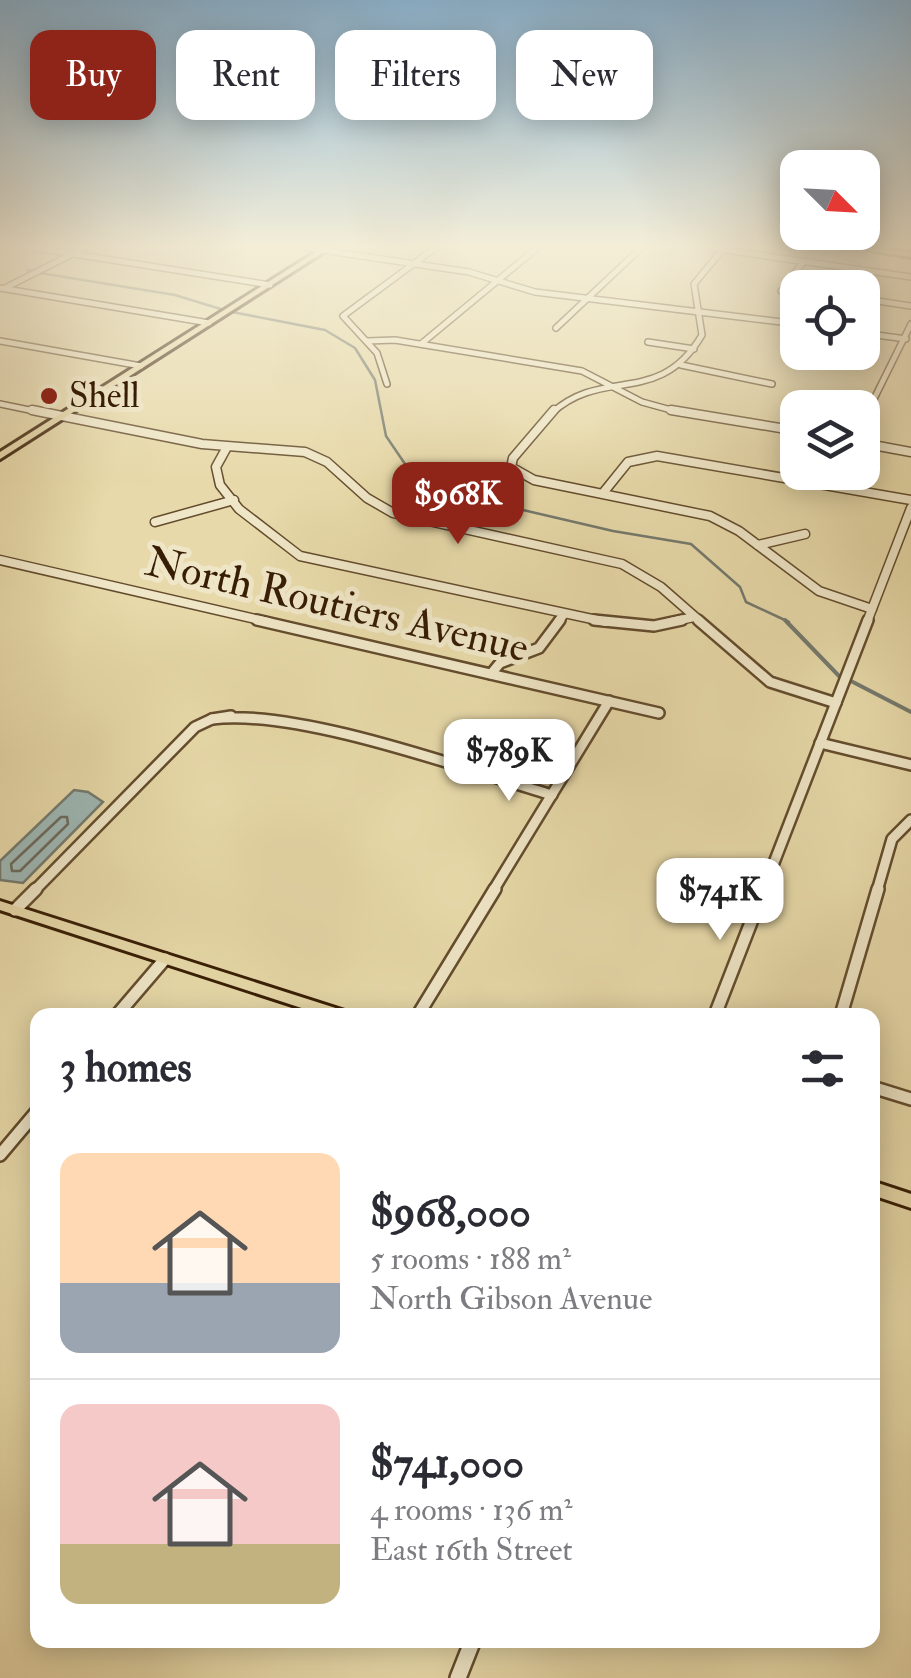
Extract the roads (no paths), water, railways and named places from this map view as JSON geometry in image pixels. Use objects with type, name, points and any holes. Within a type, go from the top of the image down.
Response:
[{"type":"main road","points":[[0,456],[204,326]]},
{"type":"main road","points":[[7,907],[318,1008]]},
{"type":"main road","points":[[880,1191],[911,1201]]},
{"type":"street","points":[[350,326],[368,341],[382,364],[387,384]]},
{"type":"street","points":[[421,344],[442,326]]},
{"type":"street","points":[[702,326],[694,349],[681,365],[654,381],[564,402],[513,458],[512,468],[528,479],[698,512],[730,525],[819,591],[872,608]]},
{"type":"street","points":[[880,336],[908,340],[880,391]]},
{"type":"street","points":[[0,340],[141,366]]},
{"type":"street","points":[[368,341],[421,344],[582,370],[658,407],[780,428]]},
{"type":"street","points":[[648,342],[694,349]]},
{"type":"street","points":[[681,365],[772,384]]},
{"type":"street","points":[[0,404],[227,446],[305,452],[327,462],[366,498],[393,512],[622,564],[653,580],[764,678],[800,694],[836,703]]},
{"type":"street","points":[[227,446],[216,476],[270,540],[300,556],[564,614],[638,626],[694,617]]},
{"type":"street","points":[[880,446],[911,452]]},
{"type":"street","points":[[602,493],[628,462],[660,456],[911,500]]},
{"type":"street","points":[[155,522],[164,516],[234,500]]},
{"type":"street","points":[[717,1008],[911,508]]},
{"type":"street","points":[[758,545],[805,534]]},
{"type":"street","name":"North Routiers Avenue","points":[[0,560],[658,713]]},
{"type":"street","points":[[490,674],[500,662],[539,648],[564,614]]},
{"type":"street","points":[[422,1008],[609,702]]},
{"type":"street","points":[[7,907],[195,728],[212,719],[231,716],[383,746],[552,795]]},
{"type":"street","points":[[820,743],[911,765]]},
{"type":"street","points":[[843,1008],[892,838],[911,820]]},
{"type":"street","points":[[124,1008],[165,959]]},
{"type":"street","points":[[880,1089],[911,1099]]},
{"type":"street","points":[[0,1154],[30,1119]]},
{"type":"street","points":[[458,1678],[470,1648]]},
{"type":"water","points":[[74,790],[88,792],[103,802],[23,883],[0,880],[0,861]]},
{"type":"waterway","points":[[306,326],[325,330],[355,348],[375,380],[386,436],[420,486],[613,531],[691,544],[740,587],[746,602],[785,620]]},
{"type":"waterway","points":[[785,620],[789,622]]},
{"type":"waterway","points":[[785,620],[839,676]]},
{"type":"waterway","points":[[849,680],[911,712]]},
{"type":"place","name":"Shell","points":[[49,396]]}]
